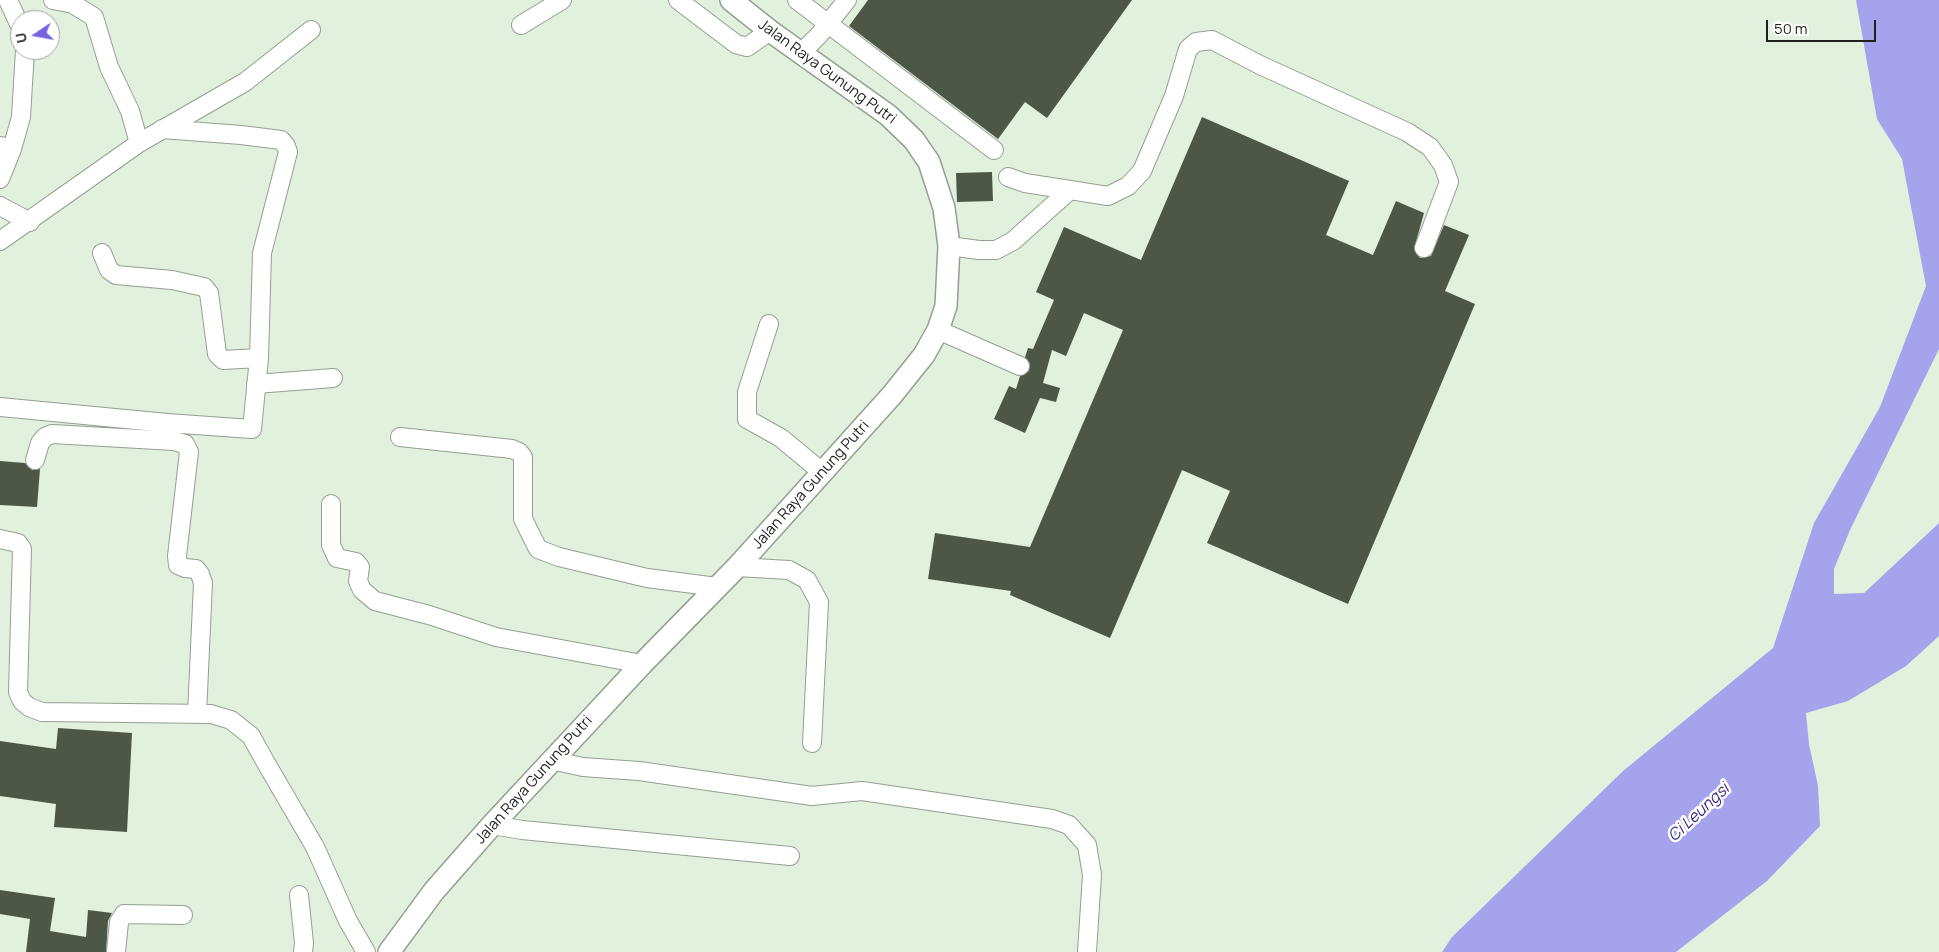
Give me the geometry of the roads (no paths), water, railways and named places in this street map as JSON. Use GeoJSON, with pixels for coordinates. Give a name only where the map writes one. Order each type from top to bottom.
{"type":"FeatureCollection","features":[{"type":"Feature","properties":{"kind":"main road","name":"Jalan Raya Gunung Putri"},"geometry":{"type":"LineString","coordinates":[[389,952],[434,890],[492,825],[642,664],[737,567],[892,395],[924,355],[938,330],[946,306],[949,246],[944,208],[929,162],[914,140],[888,114],[770,31],[731,0]]}},
{"type":"Feature","properties":{"kind":"street"},"geometry":{"type":"LineString","coordinates":[[54,0],[73,4],[94,17],[109,67],[130,111],[139,143]]}},
{"type":"Feature","properties":{"kind":"street"},"geometry":{"type":"LineString","coordinates":[[521,25],[562,0]]}},
{"type":"Feature","properties":{"kind":"street"},"geometry":{"type":"LineString","coordinates":[[678,0],[736,44],[747,47],[770,31]]}},
{"type":"Feature","properties":{"kind":"street"},"geometry":{"type":"LineString","coordinates":[[797,0],[994,150]]}},
{"type":"Feature","properties":{"kind":"street"},"geometry":{"type":"LineString","coordinates":[[802,52],[828,25],[847,0]]}},
{"type":"Feature","properties":{"kind":"street"},"geometry":{"type":"LineString","coordinates":[[0,241],[30,222],[139,143],[245,82],[311,30]]}},
{"type":"Feature","properties":{"kind":"street"},"geometry":{"type":"LineString","coordinates":[[1008,177],[1025,184],[1108,196],[1128,186],[1142,171],[1174,96],[1188,49],[1196,42],[1212,40],[1260,65],[1407,132],[1430,147],[1443,165],[1449,182],[1424,248]]}},
{"type":"Feature","properties":{"kind":"street"},"geometry":{"type":"LineString","coordinates":[[0,179],[6,147],[21,117],[24,60]]}},
{"type":"Feature","properties":{"kind":"street"},"geometry":{"type":"LineString","coordinates":[[0,407],[117,419],[252,429],[259,358],[262,253],[288,152],[281,140],[162,129]]}},
{"type":"Feature","properties":{"kind":"street"},"geometry":{"type":"LineString","coordinates":[[949,246],[996,250],[1014,241],[1070,190]]}},
{"type":"Feature","properties":{"kind":"street"},"geometry":{"type":"LineString","coordinates":[[0,206],[30,222]]}},
{"type":"Feature","properties":{"kind":"street"},"geometry":{"type":"LineString","coordinates":[[102,254],[109,270],[116,274],[172,280],[204,287],[209,293],[217,354],[223,360],[259,358]]}},
{"type":"Feature","properties":{"kind":"street"},"geometry":{"type":"LineString","coordinates":[[769,324],[747,392],[747,419],[781,438],[822,472]]}},
{"type":"Feature","properties":{"kind":"street"},"geometry":{"type":"LineString","coordinates":[[938,330],[1020,366]]}},
{"type":"Feature","properties":{"kind":"street"},"geometry":{"type":"LineString","coordinates":[[256,384],[333,378]]}},
{"type":"Feature","properties":{"kind":"street"},"geometry":{"type":"LineString","coordinates":[[35,460],[40,443],[45,437],[52,434],[174,441],[185,444],[189,452],[177,556],[178,565],[196,569],[200,574],[202,583],[197,714]]}},
{"type":"Feature","properties":{"kind":"street"},"geometry":{"type":"LineString","coordinates":[[400,437],[519,452],[523,457],[523,519],[538,549],[559,557],[647,578],[717,587]]}},
{"type":"Feature","properties":{"kind":"street"},"geometry":{"type":"LineString","coordinates":[[331,504],[331,545],[336,558],[356,562],[360,567],[358,581],[362,590],[375,601],[429,615],[496,637],[642,664]]}},
{"type":"Feature","properties":{"kind":"street"},"geometry":{"type":"LineString","coordinates":[[0,539],[18,543],[22,548],[18,692],[29,707],[42,712],[211,714],[231,720],[250,736],[315,847],[348,921],[366,952]]}},
{"type":"Feature","properties":{"kind":"street"},"geometry":{"type":"LineString","coordinates":[[737,567],[789,570],[807,580],[819,602],[812,744]]}},
{"type":"Feature","properties":{"kind":"street"},"geometry":{"type":"LineString","coordinates":[[551,760],[582,767],[639,771],[812,796],[862,791],[1060,822],[1069,825],[1087,844],[1092,875],[1087,952]]}},
{"type":"Feature","properties":{"kind":"street"},"geometry":{"type":"LineString","coordinates":[[492,825],[522,830],[790,856]]}},
{"type":"Feature","properties":{"kind":"street"},"geometry":{"type":"LineString","coordinates":[[299,895],[304,943],[303,952]]}},
{"type":"Feature","properties":{"kind":"street"},"geometry":{"type":"LineString","coordinates":[[116,952],[119,922],[124,914],[182,915]]}},
{"type":"Feature","properties":{"kind":"water","name":"Ci Leungsi"},"geometry":{"type":"Polygon","coordinates":[[[1856,0],[1939,0],[1939,349],[1850,530],[1834,569],[1834,594],[1864,593],[1939,523],[1939,636],[1906,666],[1848,701],[1806,713],[1809,744],[1818,786],[1820,826],[1767,881],[1676,952],[1442,952],[1452,937],[1623,771],[1773,648],[1814,523],[1880,407],[1926,286],[1902,159],[1877,119],[1856,0]]]}}]}
